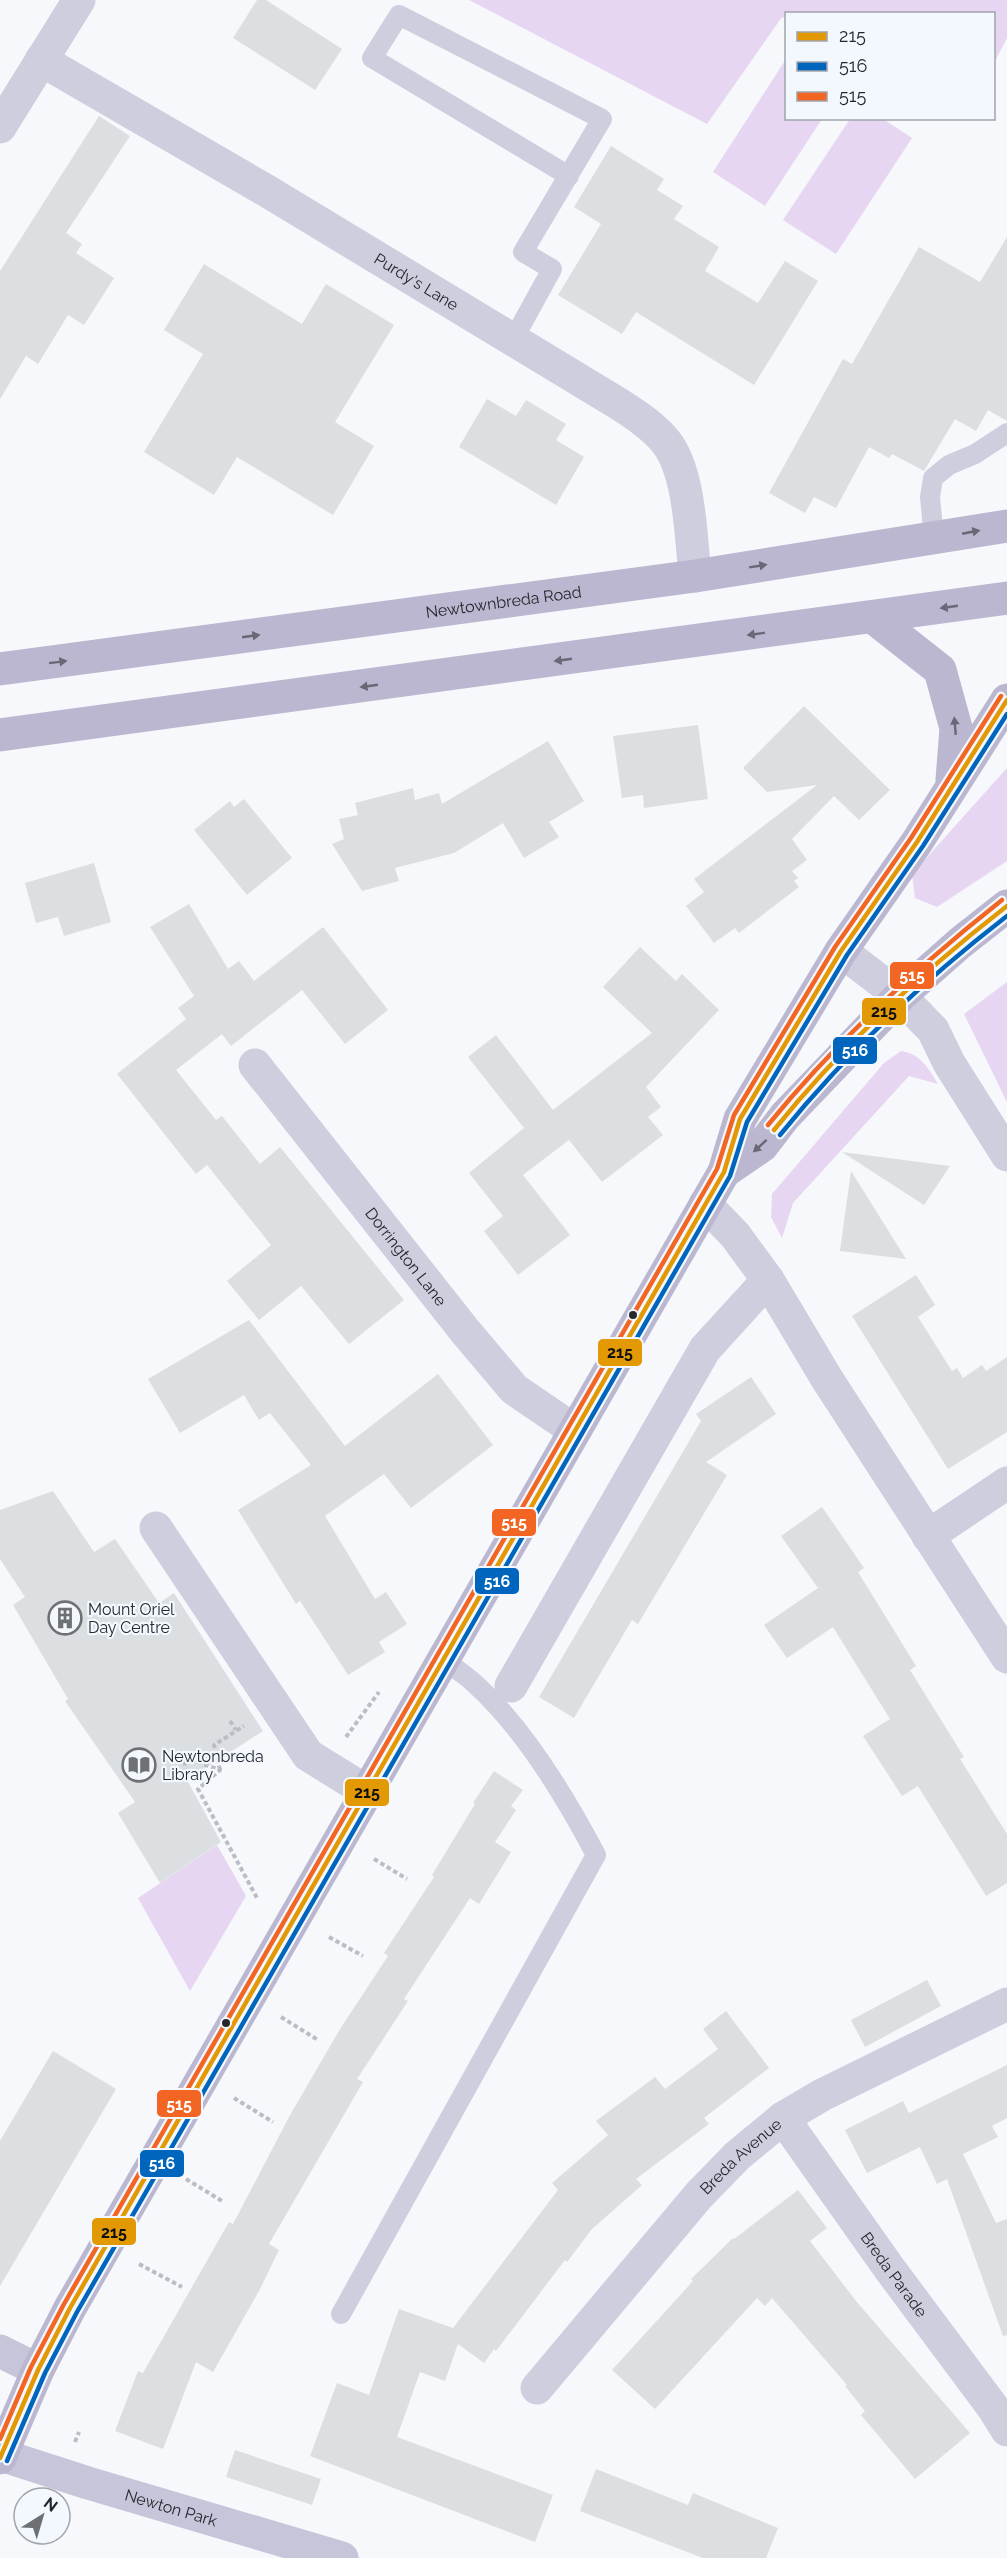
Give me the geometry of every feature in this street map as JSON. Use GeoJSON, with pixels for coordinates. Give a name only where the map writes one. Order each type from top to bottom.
{"type":"FeatureCollection","features":[{"type":"Feature","properties":{"kind":"highway","name":"Newtownbreda Road"},"geometry":{"type":"LineString","coordinates":[[0,669],[695,576],[1007,526]]}},
{"type":"Feature","properties":{"kind":"highway"},"geometry":{"type":"LineString","coordinates":[[0,735],[874,618],[1007,598]]}},
{"type":"Feature","properties":{"kind":"highway"},"geometry":{"type":"LineString","coordinates":[[874,618],[940,670],[956,728],[952,784]]}},
{"type":"Feature","properties":{"kind":"highway"},"geometry":{"type":"LineString","coordinates":[[1,2457],[38,2370],[83,2286],[441,1658],[724,1172],[740,1119],[841,951],[917,842],[1007,700]]}},
{"type":"Feature","properties":{"kind":"highway"},"geometry":{"type":"LineString","coordinates":[[724,1172],[762,1146],[785,1116],[900,996],[960,943],[1007,906]]}},
{"type":"Feature","properties":{"kind":"street"},"geometry":{"type":"LineString","coordinates":[[0,127],[79,0]]}},
{"type":"Feature","properties":{"kind":"street","name":"Purdy's Lane"},"geometry":{"type":"LineString","coordinates":[[41,60],[513,340],[651,426],[667,443],[677,466],[686,501],[695,576]]}},
{"type":"Feature","properties":{"kind":"street"},"geometry":{"type":"LineString","coordinates":[[841,951],[900,996],[933,1030],[950,1063],[1007,1155]]}},
{"type":"Feature","properties":{"kind":"street","name":"Dorrington Lane"},"geometry":{"type":"LineString","coordinates":[[255,1065],[465,1331],[514,1389],[574,1431]]}},
{"type":"Feature","properties":{"kind":"street"},"geometry":{"type":"LineString","coordinates":[[705,1204],[735,1235],[768,1280],[827,1379],[1007,1657]]}},
{"type":"Feature","properties":{"kind":"street"},"geometry":{"type":"LineString","coordinates":[[511,1686],[705,1349],[768,1280]]}},
{"type":"Feature","properties":{"kind":"street"},"geometry":{"type":"LineString","coordinates":[[928,1536],[1007,1483]]}},
{"type":"Feature","properties":{"kind":"street"},"geometry":{"type":"LineString","coordinates":[[156,1528],[308,1755],[366,1791]]}},
{"type":"Feature","properties":{"kind":"street","name":"Breda Avenue"},"geometry":{"type":"LineString","coordinates":[[537,2388],[699,2195],[737,2156],[783,2118],[822,2095],[1007,2004]]}},
{"type":"Feature","properties":{"kind":"street","name":"Breda Parade"},"geometry":{"type":"LineString","coordinates":[[783,2118],[1007,2430]]}},
{"type":"Feature","properties":{"kind":"street"},"geometry":{"type":"LineString","coordinates":[[0,2351],[38,2370]]}},
{"type":"Feature","properties":{"kind":"street","name":"Newton Park"},"geometry":{"type":"LineString","coordinates":[[1,2457],[342,2558]]}},
{"type":"Feature","properties":{"kind":"lane"},"geometry":{"type":"LineString","coordinates":[[513,340],[552,269],[524,252],[602,119],[399,15],[372,58],[568,176]]}},
{"type":"Feature","properties":{"kind":"lane"},"geometry":{"type":"LineString","coordinates":[[934,539],[930,497],[933,478],[949,465],[982,450],[1007,433]]}},
{"type":"Feature","properties":{"kind":"lane"},"geometry":{"type":"LineString","coordinates":[[341,2314],[596,1855],[567,1801],[513,1728],[475,1683],[441,1658]]}},
{"type":"Feature","properties":{"kind":"path"},"geometry":{"type":"LineString","coordinates":[[230,1721],[236,1730]]}},
{"type":"Feature","properties":{"kind":"path"},"geometry":{"type":"LineString","coordinates":[[220,1770],[214,1745],[246,1724]]}},
{"type":"Feature","properties":{"kind":"path"},"geometry":{"type":"LineString","coordinates":[[186,1773],[184,1757],[220,1770]]}},
{"type":"Feature","properties":{"kind":"path"},"geometry":{"type":"LineString","coordinates":[[220,1770],[198,1789],[257,1898]]}},
{"type":"Feature","properties":{"kind":"path"},"geometry":{"type":"LineString","coordinates":[[374,1859],[407,1879]]}},
{"type":"Feature","properties":{"kind":"path"},"geometry":{"type":"LineString","coordinates":[[329,1937],[363,1956]]}},
{"type":"Feature","properties":{"kind":"path"},"geometry":{"type":"LineString","coordinates":[[281,2018],[318,2040]]}},
{"type":"Feature","properties":{"kind":"path"},"geometry":{"type":"LineString","coordinates":[[234,2098],[273,2122]]}},
{"type":"Feature","properties":{"kind":"path"},"geometry":{"type":"LineString","coordinates":[[186,2180],[222,2200]]}},
{"type":"Feature","properties":{"kind":"path"},"geometry":{"type":"LineString","coordinates":[[139,2264],[182,2287]]}},
{"type":"Feature","properties":{"kind":"shaded area"},"geometry":{"type":"Polygon","coordinates":[[[469,0],[1007,0],[1007,38],[995,61],[995,12],[785,12],[785,18],[782,17],[707,124],[469,0]]]}},
{"type":"Feature","properties":{"kind":"shaded area"},"geometry":{"type":"Polygon","coordinates":[[[785,61],[785,120],[821,120],[765,206],[713,172],[785,61]]]}},
{"type":"Feature","properties":{"kind":"shaded area"},"geometry":{"type":"Polygon","coordinates":[[[849,120],[885,120],[912,138],[836,254],[783,220],[849,120]]]}},
{"type":"Feature","properties":{"kind":"shaded area"},"geometry":{"type":"Polygon","coordinates":[[[1007,768],[1007,861],[937,907],[915,898],[912,874],[1007,768]]]}},
{"type":"Feature","properties":{"kind":"shaded area"},"geometry":{"type":"Polygon","coordinates":[[[1007,982],[1007,1102],[964,1014],[1007,982]]]}},
{"type":"Feature","properties":{"kind":"shaded area"},"geometry":{"type":"Polygon","coordinates":[[[901,1051],[919,1059],[938,1084],[909,1076],[793,1203],[782,1238],[771,1217],[772,1194],[884,1063],[901,1051]]]}},
{"type":"Feature","properties":{"kind":"shaded area"},"geometry":{"type":"Polygon","coordinates":[[[217,1845],[246,1896],[190,1991],[138,1898],[217,1845]]]}},
{"type":"Feature","properties":{"kind":"building"},"geometry":{"type":"Polygon","coordinates":[[[257,0],[266,0],[342,49],[315,90],[233,38],[257,0]]]}},
{"type":"Feature","properties":{"kind":"building"},"geometry":{"type":"Polygon","coordinates":[[[99,116],[130,136],[66,233],[82,244],[76,253],[114,278],[84,325],[68,315],[38,364],[26,356],[0,399],[0,271],[99,116]]]}},
{"type":"Feature","properties":{"kind":"building"},"geometry":{"type":"Polygon","coordinates":[[[611,146],[664,179],[657,190],[683,206],[674,219],[719,247],[705,271],[758,303],[785,261],[818,281],[754,385],[636,312],[622,334],[558,295],[601,224],[574,207],[611,146]]]}},
{"type":"Feature","properties":{"kind":"building"},"geometry":{"type":"Polygon","coordinates":[[[1007,237],[1007,421],[988,410],[976,431],[955,419],[924,471],[892,454],[889,458],[869,447],[836,508],[814,497],[805,513],[769,493],[843,359],[852,364],[919,247],[980,282],[1007,237]]]}},
{"type":"Feature","properties":{"kind":"building"},"geometry":{"type":"Polygon","coordinates":[[[204,264],[302,324],[326,284],[394,325],[335,422],[374,446],[333,515],[237,457],[214,495],[144,452],[203,354],[164,330],[204,264]]]}},
{"type":"Feature","properties":{"kind":"building"},"geometry":{"type":"Polygon","coordinates":[[[487,399],[516,416],[526,400],[566,424],[556,440],[584,457],[556,505],[459,447],[487,399]]]}},
{"type":"Feature","properties":{"kind":"building"},"geometry":{"type":"Polygon","coordinates":[[[804,706],[890,790],[859,820],[834,796],[792,839],[807,860],[792,871],[798,878],[794,881],[799,887],[739,933],[735,928],[714,943],[686,906],[704,892],[694,879],[817,785],[767,792],[743,768],[804,706]]]}},
{"type":"Feature","properties":{"kind":"building"},"geometry":{"type":"Polygon","coordinates":[[[698,725],[708,799],[644,808],[643,795],[622,798],[613,736],[698,725]]]}},
{"type":"Feature","properties":{"kind":"building"},"geometry":{"type":"Polygon","coordinates":[[[548,741],[584,801],[549,822],[559,837],[524,858],[503,823],[454,853],[395,868],[399,881],[362,891],[332,844],[344,839],[339,819],[358,815],[355,803],[413,788],[415,800],[439,793],[442,804],[548,741]]]}},
{"type":"Feature","properties":{"kind":"building"},"geometry":{"type":"Polygon","coordinates":[[[244,799],[292,858],[247,895],[194,830],[230,801],[234,807],[244,799]]]}},
{"type":"Feature","properties":{"kind":"building"},"geometry":{"type":"Polygon","coordinates":[[[94,863],[111,922],[64,936],[58,917],[36,923],[25,883],[94,863]]]}},
{"type":"Feature","properties":{"kind":"building"},"geometry":{"type":"Polygon","coordinates":[[[189,904],[228,969],[239,961],[254,981],[323,927],[388,1010],[345,1044],[302,990],[231,1046],[222,1034],[176,1070],[216,1120],[222,1116],[260,1164],[280,1147],[404,1300],[349,1344],[301,1286],[259,1320],[227,1281],[271,1245],[207,1165],[196,1174],[117,1074],[186,1019],[178,1008],[194,996],[150,927],[189,904]]]}},
{"type":"Feature","properties":{"kind":"building"},"geometry":{"type":"Polygon","coordinates":[[[640,947],[676,981],[682,974],[719,1010],[646,1087],[661,1107],[648,1117],[663,1135],[602,1182],[569,1140],[523,1175],[570,1235],[518,1275],[484,1231],[503,1216],[469,1173],[524,1128],[468,1057],[496,1035],[553,1110],[652,1033],[603,987],[640,947]]]}},
{"type":"Feature","properties":{"kind":"building"},"geometry":{"type":"Polygon","coordinates":[[[842,1152],[950,1166],[924,1205],[842,1152]]]}},
{"type":"Feature","properties":{"kind":"building"},"geometry":{"type":"Polygon","coordinates":[[[851,1171],[906,1259],[840,1251],[851,1171]]]}},
{"type":"Feature","properties":{"kind":"building"},"geometry":{"type":"Polygon","coordinates":[[[916,1275],[935,1305],[918,1317],[952,1371],[957,1368],[963,1378],[982,1365],[986,1371],[1007,1357],[1007,1432],[948,1469],[852,1316],[916,1275]]]}},
{"type":"Feature","properties":{"kind":"building"},"geometry":{"type":"Polygon","coordinates":[[[249,1320],[345,1446],[438,1374],[493,1445],[411,1508],[384,1474],[325,1516],[375,1599],[386,1592],[407,1624],[379,1642],[385,1652],[348,1675],[300,1601],[296,1604],[238,1510],[311,1465],[270,1413],[259,1420],[244,1395],[180,1433],[148,1379],[249,1320]]]}},
{"type":"Feature","properties":{"kind":"building"},"geometry":{"type":"Polygon","coordinates":[[[751,1377],[776,1414],[706,1462],[727,1475],[638,1624],[632,1620],[574,1718],[539,1697],[701,1421],[696,1414],[751,1377]]]}},
{"type":"Feature","properties":{"kind":"building"},"geometry":{"type":"Polygon","coordinates":[[[53,1491],[94,1552],[115,1539],[159,1603],[174,1593],[263,1731],[187,1780],[221,1842],[160,1883],[118,1813],[135,1802],[65,1701],[68,1699],[13,1605],[25,1597],[0,1559],[0,1510],[53,1491]]]}},
{"type":"Feature","properties":{"kind":"building"},"geometry":{"type":"Polygon","coordinates":[[[822,1507],[864,1568],[858,1572],[916,1666],[910,1670],[964,1757],[960,1759],[1007,1834],[1007,1883],[986,1896],[918,1786],[902,1796],[863,1736],[890,1719],[833,1627],[787,1658],[764,1625],[818,1588],[781,1536],[822,1507]]]}},
{"type":"Feature","properties":{"kind":"building"},"geometry":{"type":"Polygon","coordinates":[[[494,1771],[523,1790],[511,1806],[516,1810],[495,1842],[511,1852],[479,1904],[470,1898],[404,1999],[408,2001],[357,2079],[363,2082],[269,2244],[279,2250],[259,2291],[213,2372],[196,2362],[163,2449],[115,2431],[138,2371],[143,2373],[229,2222],[233,2224],[289,2117],[340,2029],[388,1956],[384,1953],[434,1877],[432,1875],[494,1771]]]}},
{"type":"Feature","properties":{"kind":"building"},"geometry":{"type":"Polygon","coordinates":[[[927,1980],[941,2006],[865,2047],[851,2020],[927,1980]]]}},
{"type":"Feature","properties":{"kind":"building"},"geometry":{"type":"Polygon","coordinates":[[[726,2011],[769,2068],[704,2118],[709,2124],[636,2179],[642,2185],[592,2229],[567,2262],[565,2260],[496,2351],[494,2349],[484,2363],[458,2344],[445,2381],[420,2372],[397,2437],[553,2495],[535,2542],[310,2456],[337,2383],[369,2395],[399,2309],[453,2328],[558,2190],[552,2183],[608,2135],[596,2121],[655,2077],[665,2089],[718,2049],[703,2029],[726,2011]]]}},
{"type":"Feature","properties":{"kind":"building"},"geometry":{"type":"Polygon","coordinates":[[[53,2051],[116,2089],[0,2286],[0,2141],[53,2051]]]}},
{"type":"Feature","properties":{"kind":"building"},"geometry":{"type":"Polygon","coordinates":[[[1007,2065],[1007,2118],[992,2126],[998,2137],[963,2154],[996,2223],[1007,2219],[1007,2335],[1003,2336],[947,2179],[937,2184],[920,2147],[867,2173],[845,2130],[903,2101],[909,2113],[1007,2065]]]}},
{"type":"Feature","properties":{"kind":"building"},"geometry":{"type":"Polygon","coordinates":[[[798,2190],[827,2228],[810,2241],[856,2301],[970,2433],[915,2479],[861,2415],[865,2411],[845,2386],[847,2385],[772,2298],[765,2306],[757,2298],[655,2409],[612,2370],[693,2281],[691,2279],[733,2238],[798,2190]]]}},
{"type":"Feature","properties":{"kind":"building"},"geometry":{"type":"Polygon","coordinates":[[[235,2450],[321,2479],[312,2505],[226,2477],[235,2450]]]}},
{"type":"Feature","properties":{"kind":"building"},"geometry":{"type":"Polygon","coordinates":[[[596,2469],[688,2505],[693,2493],[778,2528],[766,2558],[703,2558],[580,2511],[596,2469]]]}},
{"type":"Feature","properties":{"kind":"transit line","name":"515"},"geometry":{"type":"LineString","coordinates":[[0,2439],[31,2367],[64,2304],[717,1169],[734,1115],[835,947],[911,838],[1001,696]]}},
{"type":"Feature","properties":{"kind":"transit line","name":"215"},"geometry":{"type":"LineString","coordinates":[[0,2458],[38,2370],[70,2308],[724,1172],[740,1119],[841,951],[917,842],[1007,700]]}},
{"type":"Feature","properties":{"kind":"transit line","name":"516"},"geometry":{"type":"LineString","coordinates":[[7,2461],[45,2373],[77,2312],[730,1176],[747,1122],[847,955],[923,846],[1007,714]]}},
{"type":"Feature","properties":{"kind":"transit line","name":"515"},"geometry":{"type":"LineString","coordinates":[[768,1125],[794,1094],[879,1006],[1002,900]]}},
{"type":"Feature","properties":{"kind":"transit line","name":"215"},"geometry":{"type":"LineString","coordinates":[[774,1130],[827,1069],[884,1011],[944,957],[1007,906]]}},
{"type":"Feature","properties":{"kind":"transit line","name":"516"},"geometry":{"type":"LineString","coordinates":[[780,1135],[859,1046],[916,992],[1007,916]]}},
{"type":"Feature","properties":{"kind":"place","name":"Mount Oriel Day Centre"},"geometry":{"type":"Point","coordinates":[65,1618]}},
{"type":"Feature","properties":{"kind":"place","name":"Newtonbreda Library"},"geometry":{"type":"Point","coordinates":[139,1765]}}]}
